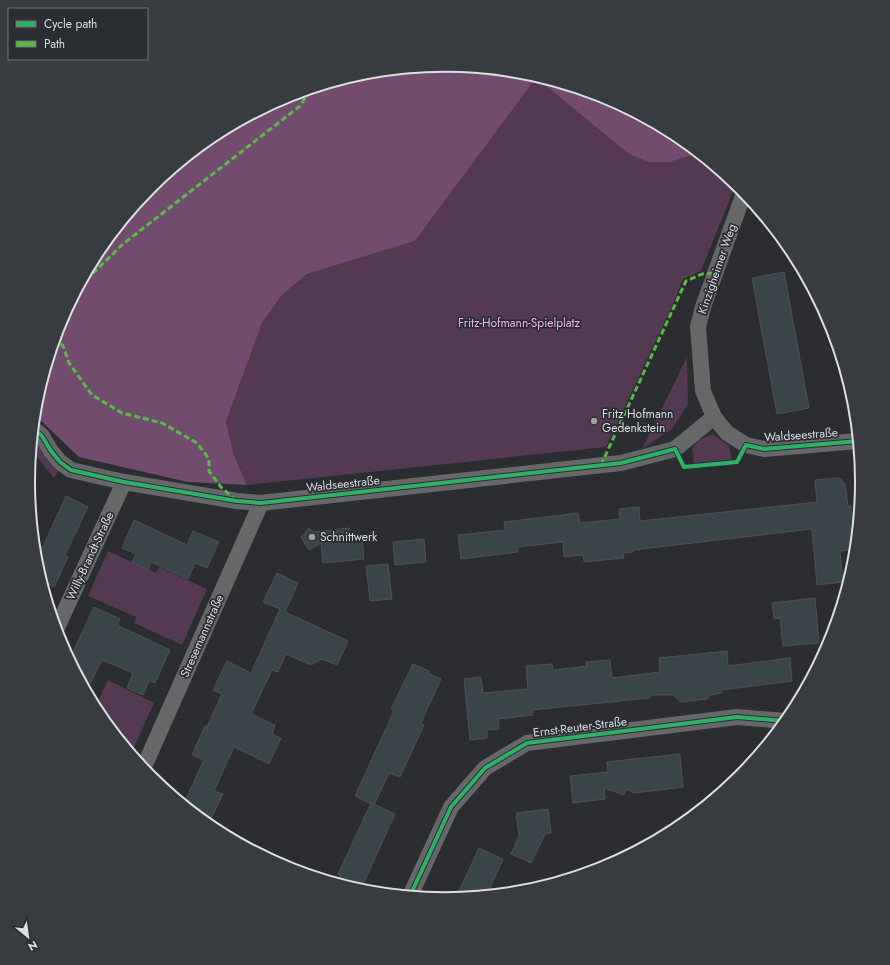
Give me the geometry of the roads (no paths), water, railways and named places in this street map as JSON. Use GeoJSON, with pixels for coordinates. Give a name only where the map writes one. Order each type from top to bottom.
{"type":"FeatureCollection","features":[{"type":"Feature","properties":{"kind":"street","name":"Kinzigheimer Weg"},"geometry":{"type":"LineString","coordinates":[[714,417],[703,391],[698,326],[703,307],[742,200]]}},
{"type":"Feature","properties":{"kind":"street","name":"Waldseestraße"},"geometry":{"type":"LineString","coordinates":[[39,433],[60,462],[71,470],[124,482],[237,501],[261,503],[621,463],[675,449],[714,417],[727,433],[746,445],[764,449],[852,441]]}},
{"type":"Feature","properties":{"kind":"street","name":"Willy-Brandt-Straße"},"geometry":{"type":"LineString","coordinates":[[60,622],[124,482]]}},
{"type":"Feature","properties":{"kind":"street","name":"Stresemannstraße"},"geometry":{"type":"LineString","coordinates":[[146,762],[261,503]]}},
{"type":"Feature","properties":{"kind":"street","name":"Ernst-Reuter-Straße"},"geometry":{"type":"LineString","coordinates":[[412,891],[451,807],[485,768],[527,744],[737,717],[778,720]]}},
{"type":"Feature","properties":{"kind":"place","name":"Fritz Hofmann Gedenkstein"},"geometry":{"type":"Point","coordinates":[594,421]}},
{"type":"Feature","properties":{"kind":"place","name":"Schnittwerk"},"geometry":{"type":"Point","coordinates":[312,537]}},
{"type":"Feature","properties":{"kind":"park label","name":"Fritz-Hofmann-Spielplatz"},"geometry":{"type":"Point","coordinates":[519,323]}}]}
